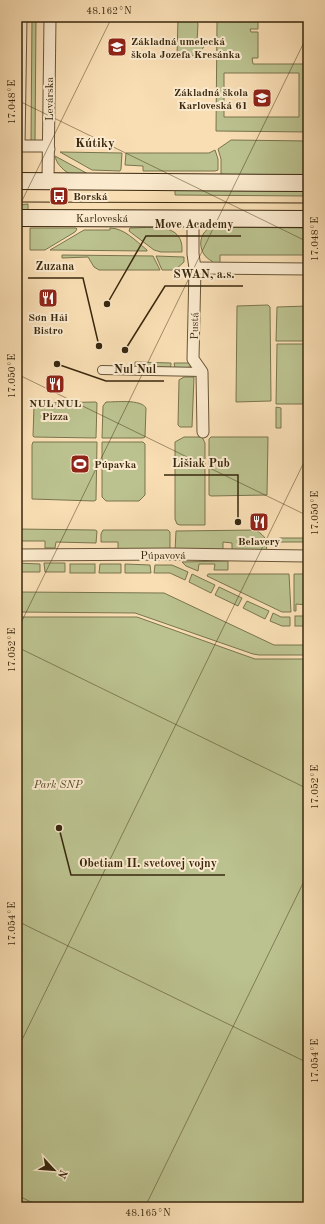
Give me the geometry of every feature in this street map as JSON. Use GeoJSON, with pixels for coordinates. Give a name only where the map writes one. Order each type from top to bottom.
{"type":"FeatureCollection","features":[{"type":"Feature","properties":{"kind":"main road"},"geometry":{"type":"LineString","coordinates":[[17,181],[48,180],[308,183]]}},
{"type":"Feature","properties":{"kind":"main road","name":"Karloveská"},"geometry":{"type":"LineString","coordinates":[[17,218],[308,219]]}},
{"type":"Feature","properties":{"kind":"street"},"geometry":{"type":"LineString","coordinates":[[21,17],[18,146],[44,146],[49,149]]}},
{"type":"Feature","properties":{"kind":"street","name":"Levárska"},"geometry":{"type":"LineString","coordinates":[[48,180],[50,17]]}},
{"type":"Feature","properties":{"kind":"street","name":"Pustá"},"geometry":{"type":"LineString","coordinates":[[193,218],[193,254],[195,268],[193,359],[202,372],[203,432]]}},
{"type":"Feature","properties":{"kind":"street"},"geometry":{"type":"LineString","coordinates":[[195,268],[308,269]]}},
{"type":"Feature","properties":{"kind":"street"},"geometry":{"type":"LineString","coordinates":[[102,370],[202,372]]}},
{"type":"Feature","properties":{"kind":"street","name":"Púpavová"},"geometry":{"type":"LineString","coordinates":[[17,554],[308,556]]}},
{"type":"Feature","properties":{"kind":"green space"},"geometry":{"type":"Polygon","coordinates":[[[32,17],[36,17],[35,142],[31,142],[32,17]]]}},
{"type":"Feature","properties":{"kind":"green space"},"geometry":{"type":"Polygon","coordinates":[[[178,17],[196,17],[198,24],[197,41],[205,41],[202,50],[199,53],[187,57],[177,57],[178,17]]]}},
{"type":"Feature","properties":{"kind":"green space"},"geometry":{"type":"Polygon","coordinates":[[[219,17],[258,17],[258,29],[250,29],[251,32],[258,32],[258,58],[252,58],[253,64],[308,64],[308,132],[216,131],[217,22],[219,17]],[[224,73],[224,117],[299,117],[299,73],[224,73]]]}},
{"type":"Feature","properties":{"kind":"green space"},"geometry":{"type":"Polygon","coordinates":[[[231,140],[308,141],[308,177],[221,176],[221,159],[218,149],[231,140]]]}},
{"type":"Feature","properties":{"kind":"green space"},"geometry":{"type":"Polygon","coordinates":[[[215,150],[218,159],[218,170],[215,171],[143,171],[143,166],[125,165],[126,153],[209,153],[215,150]]]}},
{"type":"Feature","properties":{"kind":"green space"},"geometry":{"type":"Polygon","coordinates":[[[60,152],[122,153],[121,169],[120,171],[92,170],[60,152]]]}},
{"type":"Feature","properties":{"kind":"green space"},"geometry":{"type":"Polygon","coordinates":[[[55,156],[90,175],[74,175],[67,172],[56,160],[55,156]]]}},
{"type":"Feature","properties":{"kind":"green space"},"geometry":{"type":"Polygon","coordinates":[[[175,187],[308,188],[308,196],[175,195],[175,187]]]}},
{"type":"Feature","properties":{"kind":"green space"},"geometry":{"type":"Polygon","coordinates":[[[28,204],[28,210],[17,211],[17,205],[28,204]]]}},
{"type":"Feature","properties":{"kind":"green space"},"geometry":{"type":"Polygon","coordinates":[[[156,227],[172,231],[178,235],[181,242],[182,252],[161,252],[154,250],[129,231],[130,228],[156,227]]]}},
{"type":"Feature","properties":{"kind":"green space"},"geometry":{"type":"Polygon","coordinates":[[[212,227],[308,228],[308,255],[220,255],[220,266],[212,264],[212,261],[204,254],[201,239],[203,234],[212,227]]]}},
{"type":"Feature","properties":{"kind":"green space"},"geometry":{"type":"Polygon","coordinates":[[[30,228],[77,229],[75,232],[45,250],[30,250],[30,228]]]}},
{"type":"Feature","properties":{"kind":"green space"},"geometry":{"type":"Polygon","coordinates":[[[110,228],[120,230],[125,233],[147,251],[50,250],[84,230],[110,230],[110,228]]]}},
{"type":"Feature","properties":{"kind":"green space"},"geometry":{"type":"Polygon","coordinates":[[[62,255],[153,256],[160,270],[99,270],[94,267],[88,257],[62,258],[62,255]]]}},
{"type":"Feature","properties":{"kind":"green space"},"geometry":{"type":"Polygon","coordinates":[[[156,256],[184,257],[184,262],[175,270],[162,270],[156,256]]]}},
{"type":"Feature","properties":{"kind":"green space"},"geometry":{"type":"Polygon","coordinates":[[[268,305],[270,307],[271,401],[236,402],[237,306],[268,305]]]}},
{"type":"Feature","properties":{"kind":"green space"},"geometry":{"type":"Polygon","coordinates":[[[308,306],[308,341],[276,341],[277,307],[308,306]]]}},
{"type":"Feature","properties":{"kind":"green space"},"geometry":{"type":"Polygon","coordinates":[[[277,344],[308,344],[308,404],[276,404],[277,344]]]}},
{"type":"Feature","properties":{"kind":"green space"},"geometry":{"type":"Polygon","coordinates":[[[135,362],[171,363],[171,365],[170,368],[138,367],[135,365],[135,362]]]}},
{"type":"Feature","properties":{"kind":"green space"},"geometry":{"type":"Polygon","coordinates":[[[174,363],[190,363],[193,366],[186,368],[175,368],[174,363]]]}},
{"type":"Feature","properties":{"kind":"green space"},"geometry":{"type":"Polygon","coordinates":[[[184,377],[194,377],[192,427],[180,427],[178,425],[179,380],[184,377]]]}},
{"type":"Feature","properties":{"kind":"green space"},"geometry":{"type":"Polygon","coordinates":[[[96,402],[96,438],[33,436],[34,406],[37,403],[96,402]]]}},
{"type":"Feature","properties":{"kind":"green space"},"geometry":{"type":"Polygon","coordinates":[[[106,402],[134,402],[143,405],[146,408],[145,437],[102,438],[103,406],[106,402]]]}},
{"type":"Feature","properties":{"kind":"green space"},"geometry":{"type":"Polygon","coordinates":[[[276,407],[281,408],[281,428],[276,428],[276,407]]]}},
{"type":"Feature","properties":{"kind":"green space"},"geometry":{"type":"Polygon","coordinates":[[[184,437],[202,437],[205,443],[205,525],[180,525],[177,524],[175,519],[175,442],[184,437]]]}},
{"type":"Feature","properties":{"kind":"green space"},"geometry":{"type":"Polygon","coordinates":[[[211,437],[268,437],[267,495],[209,495],[209,439],[211,437]]]}},
{"type":"Feature","properties":{"kind":"green space"},"geometry":{"type":"Polygon","coordinates":[[[33,442],[97,442],[96,500],[32,499],[33,442]]]}},
{"type":"Feature","properties":{"kind":"green space"},"geometry":{"type":"Polygon","coordinates":[[[102,442],[143,442],[145,444],[145,495],[139,501],[106,501],[102,497],[102,442]]]}},
{"type":"Feature","properties":{"kind":"green space"},"geometry":{"type":"Polygon","coordinates":[[[17,529],[95,530],[97,531],[96,543],[56,542],[55,548],[45,548],[45,541],[17,541],[17,529]]]}},
{"type":"Feature","properties":{"kind":"green space"},"geometry":{"type":"Polygon","coordinates":[[[103,530],[168,530],[170,532],[170,551],[118,550],[118,542],[101,542],[101,534],[103,530]]]}},
{"type":"Feature","properties":{"kind":"green space"},"geometry":{"type":"Polygon","coordinates":[[[256,530],[266,539],[266,552],[232,552],[232,543],[223,542],[223,551],[175,551],[176,531],[256,530]]]}},
{"type":"Feature","properties":{"kind":"green space"},"geometry":{"type":"Polygon","coordinates":[[[280,538],[308,538],[308,542],[280,542],[280,538]]]}},
{"type":"Feature","properties":{"kind":"green space"},"geometry":{"type":"Polygon","coordinates":[[[228,561],[228,570],[214,570],[215,564],[199,564],[198,571],[186,566],[182,562],[228,561]]]}},
{"type":"Feature","properties":{"kind":"green space"},"geometry":{"type":"Polygon","coordinates":[[[17,563],[40,564],[40,572],[17,572],[17,563]]]}},
{"type":"Feature","properties":{"kind":"green space"},"geometry":{"type":"Polygon","coordinates":[[[44,563],[65,563],[65,572],[45,572],[44,563]]]}},
{"type":"Feature","properties":{"kind":"green space"},"geometry":{"type":"Polygon","coordinates":[[[70,564],[95,564],[95,573],[70,573],[70,564]]]}},
{"type":"Feature","properties":{"kind":"green space"},"geometry":{"type":"Polygon","coordinates":[[[100,564],[121,564],[121,573],[99,573],[100,564]]]}},
{"type":"Feature","properties":{"kind":"green space"},"geometry":{"type":"Polygon","coordinates":[[[125,564],[150,565],[151,573],[125,573],[125,564]]]}},
{"type":"Feature","properties":{"kind":"green space"},"geometry":{"type":"Polygon","coordinates":[[[155,565],[172,565],[188,572],[185,580],[170,573],[154,573],[155,565]]]}},
{"type":"Feature","properties":{"kind":"green space"},"geometry":{"type":"Polygon","coordinates":[[[192,574],[215,585],[211,593],[189,582],[192,574]]]}},
{"type":"Feature","properties":{"kind":"green space"},"geometry":{"type":"Polygon","coordinates":[[[208,574],[289,574],[291,612],[282,612],[207,576],[208,574]]]}},
{"type":"Feature","properties":{"kind":"green space"},"geometry":{"type":"Polygon","coordinates":[[[294,574],[308,574],[308,605],[296,604],[296,611],[294,611],[294,574]]]}},
{"type":"Feature","properties":{"kind":"green space"},"geometry":{"type":"Polygon","coordinates":[[[219,587],[242,598],[238,606],[215,595],[219,587]]]}},
{"type":"Feature","properties":{"kind":"green space"},"geometry":{"type":"Polygon","coordinates":[[[17,592],[164,593],[274,645],[308,645],[308,655],[253,654],[135,613],[17,612],[17,592]]]}},
{"type":"Feature","properties":{"kind":"green space"},"geometry":{"type":"Polygon","coordinates":[[[247,601],[269,611],[265,619],[243,608],[247,601]]]}},
{"type":"Feature","properties":{"kind":"green space"},"geometry":{"type":"Polygon","coordinates":[[[273,613],[281,617],[290,617],[290,626],[282,626],[270,621],[273,613]]]}},
{"type":"Feature","properties":{"kind":"green space"},"geometry":{"type":"Polygon","coordinates":[[[295,616],[308,616],[308,626],[295,626],[295,616]]]}},
{"type":"Feature","properties":{"kind":"green space","name":"Park SNP"},"geometry":{"type":"Polygon","coordinates":[[[17,617],[137,617],[255,659],[308,659],[308,1207],[17,1207],[17,617]]]}},
{"type":"Feature","properties":{"kind":"tram line"},"geometry":{"type":"LineString","coordinates":[[17,202],[308,203]]}},
{"type":"Feature","properties":{"kind":"place","name":"Základná umelecká škola Jozefa Kresánka"},"geometry":{"type":"Point","coordinates":[117,47]}},
{"type":"Feature","properties":{"kind":"place","name":"Základná škola Karloveská 61"},"geometry":{"type":"Point","coordinates":[262,98]}},
{"type":"Feature","properties":{"kind":"place","name":"Borská"},"geometry":{"type":"Point","coordinates":[59,196]}},
{"type":"Feature","properties":{"kind":"place","name":"Sơn Hải Bistro"},"geometry":{"type":"Point","coordinates":[48,298]}},
{"type":"Feature","properties":{"kind":"place","name":"Move Academy"},"geometry":{"type":"Point","coordinates":[107,304]}},
{"type":"Feature","properties":{"kind":"place","name":"Zuzana"},"geometry":{"type":"Point","coordinates":[99,346]}},
{"type":"Feature","properties":{"kind":"place","name":"SWAN, a.s."},"geometry":{"type":"Point","coordinates":[125,350]}},
{"type":"Feature","properties":{"kind":"place","name":"Nul Nul"},"geometry":{"type":"Point","coordinates":[57,364]}},
{"type":"Feature","properties":{"kind":"place","name":"NUL NUL Pizza"},"geometry":{"type":"Point","coordinates":[55,384]}},
{"type":"Feature","properties":{"kind":"place","name":"Púpavka"},"geometry":{"type":"Point","coordinates":[80,464]}},
{"type":"Feature","properties":{"kind":"place","name":"Lišiak Pub"},"geometry":{"type":"Point","coordinates":[238,522]}},
{"type":"Feature","properties":{"kind":"place","name":"Belavery"},"geometry":{"type":"Point","coordinates":[259,522]}},
{"type":"Feature","properties":{"kind":"place","name":"Obetiam II. svetovej vojny"},"geometry":{"type":"Point","coordinates":[59,828]}},
{"type":"Feature","properties":{"kind":"district","name":"Kútiky"},"geometry":{"type":"Point","coordinates":[95,142]}}]}
